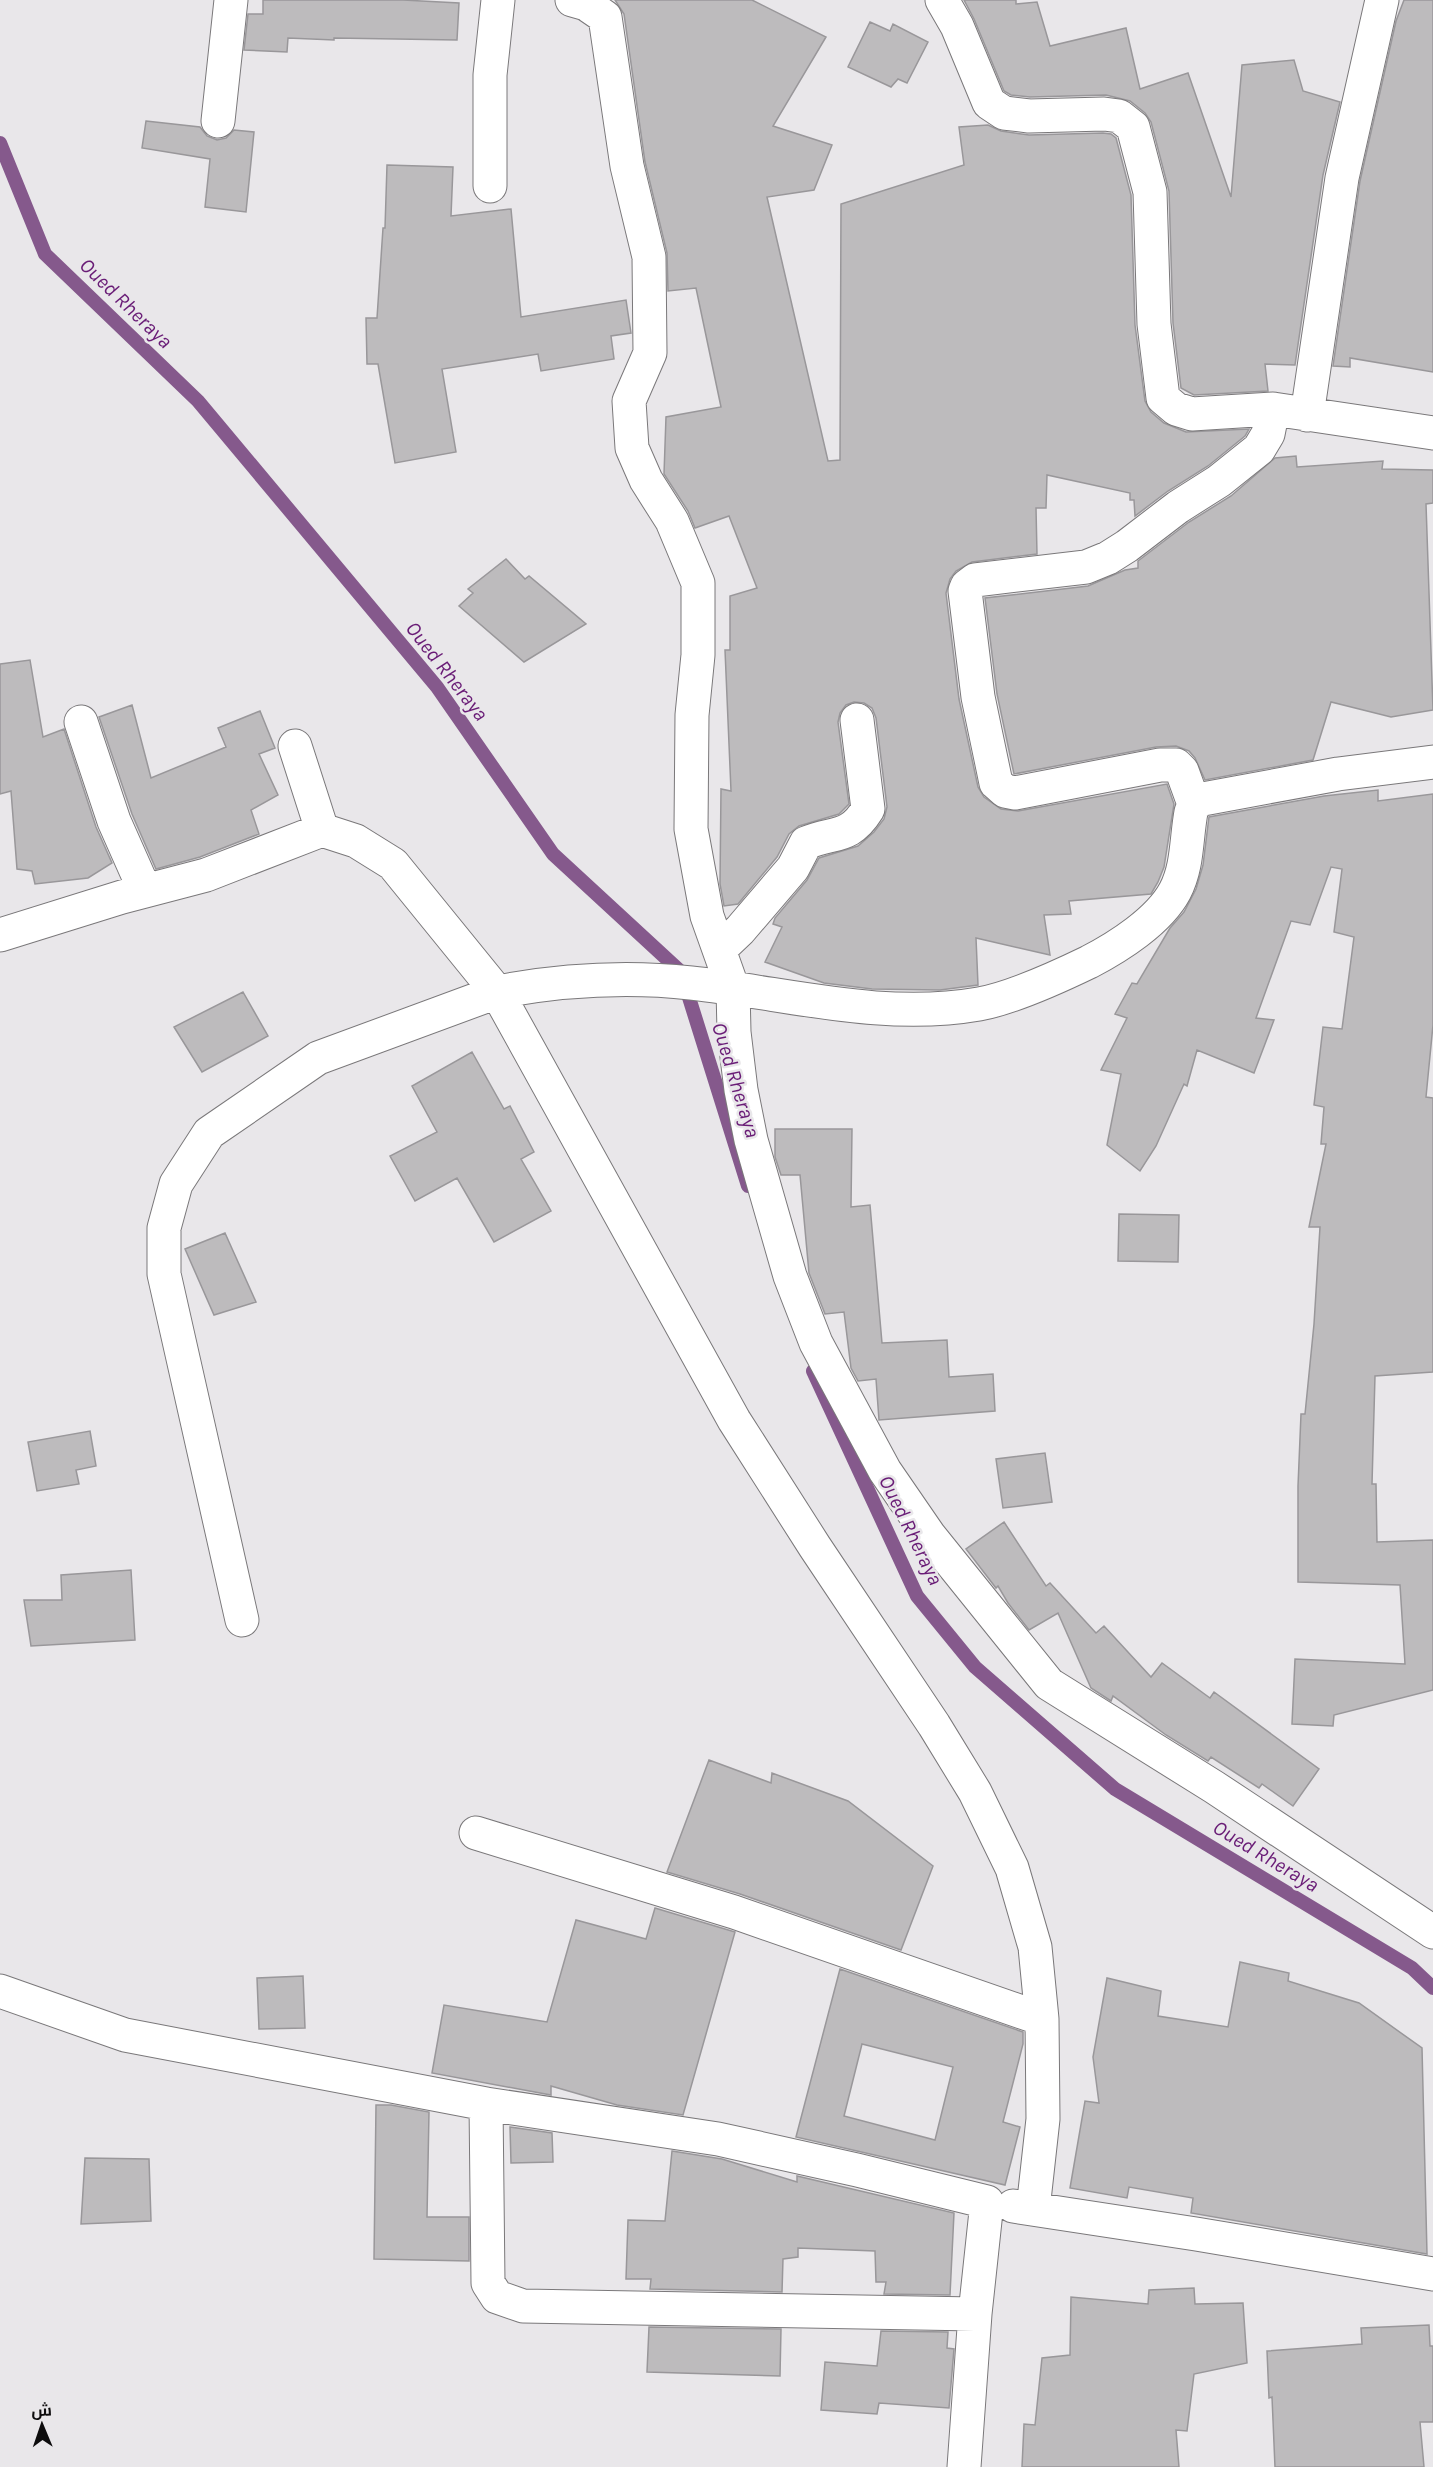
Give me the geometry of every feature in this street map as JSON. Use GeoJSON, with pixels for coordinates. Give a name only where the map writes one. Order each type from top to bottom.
{"type":"FeatureCollection","features":[{"type":"Feature","properties":{"kind":"street"},"geometry":{"type":"LineString","coordinates":[[218,121],[231,0]]}},
{"type":"Feature","properties":{"kind":"street"},"geometry":{"type":"LineString","coordinates":[[490,186],[490,75],[498,0]]}},
{"type":"Feature","properties":{"kind":"street"},"geometry":{"type":"LineString","coordinates":[[572,0],[586,4],[605,17],[627,166],[649,257],[650,353],[629,401],[632,448],[646,480],[672,521],[698,583],[698,655],[692,715],[691,829],[707,916],[733,989],[734,1032],[741,1090],[751,1140],[790,1276],[816,1343],[885,1471],[929,1535],[1049,1684],[1214,1786],[1433,1932]]}},
{"type":"Feature","properties":{"kind":"street"},"geometry":{"type":"LineString","coordinates":[[942,0],[989,103],[1004,113],[1029,116],[1104,114],[1119,116],[1133,127],[1150,192],[1154,324],[1163,398],[1176,409],[1192,414],[1273,409],[1433,433]]}},
{"type":"Feature","properties":{"kind":"street"},"geometry":{"type":"LineString","coordinates":[[1307,415],[1342,178],[1382,0]]}},
{"type":"Feature","properties":{"kind":"street"},"geometry":{"type":"LineString","coordinates":[[242,1620],[164,1274],[165,1228],[176,1184],[209,1133],[318,1058],[497,992],[615,978],[691,983],[881,1008],[937,1008],[980,1004],[1053,980],[1114,950],[1161,911],[1175,892],[1185,866],[1189,821],[1194,804],[1182,771],[1176,765],[1160,765],[1015,794],[1005,791],[996,783],[978,697],[965,591],[967,585],[975,579],[1086,567],[1108,558],[1178,507],[1219,481],[1259,449],[1268,434],[1273,409]]}},
{"type":"Feature","properties":{"kind":"street"},"geometry":{"type":"LineString","coordinates":[[720,949],[740,930],[793,868],[806,843],[848,832],[868,809],[857,720]]}},
{"type":"Feature","properties":{"kind":"street"},"geometry":{"type":"LineString","coordinates":[[81,722],[114,821],[145,891]]}},
{"type":"Feature","properties":{"kind":"street"},"geometry":{"type":"LineString","coordinates":[[295,746],[322,831]]}},
{"type":"Feature","properties":{"kind":"street"},"geometry":{"type":"LineString","coordinates":[[1194,804],[1214,796],[1338,774],[1433,762]]}},
{"type":"Feature","properties":{"kind":"street"},"geometry":{"type":"LineString","coordinates":[[0,935],[206,875],[322,831],[356,841],[393,864],[497,992],[734,1420],[815,1547],[934,1725],[975,1792],[1012,1868],[1035,1947],[1042,2019],[1043,2119],[1033,2209]]}},
{"type":"Feature","properties":{"kind":"street"},"geometry":{"type":"LineString","coordinates":[[476,1833],[734,1912],[1042,2019]]}},
{"type":"Feature","properties":{"kind":"street"},"geometry":{"type":"LineString","coordinates":[[0,1992],[125,2035],[486,2104],[718,2139],[857,2169],[987,2202],[1433,2274]]}},
{"type":"Feature","properties":{"kind":"street"},"geometry":{"type":"LineString","coordinates":[[486,2104],[488,2283],[497,2296],[523,2306],[975,2314]]}},
{"type":"Feature","properties":{"kind":"street"},"geometry":{"type":"LineString","coordinates":[[964,2467],[975,2314],[987,2202]]}},
{"type":"Feature","properties":{"kind":"building"},"geometry":{"type":"Polygon","coordinates":[[[263,0],[403,0],[459,3],[457,40],[288,38],[287,52],[244,50],[248,14],[263,14],[263,0]]]}},
{"type":"Feature","properties":{"kind":"building"},"geometry":{"type":"Polygon","coordinates":[[[615,0],[752,0],[826,37],[773,126],[832,145],[814,190],[767,197],[828,461],[840,460],[841,204],[964,165],[959,127],[988,125],[1001,131],[1029,135],[1103,133],[1111,134],[1116,138],[1131,195],[1135,325],[1145,401],[1151,412],[1164,423],[1186,432],[1249,429],[1245,436],[1208,466],[1168,491],[1135,516],[1134,500],[1130,500],[1130,493],[1047,475],[1046,508],[1036,508],[1037,554],[972,562],[956,571],[950,579],[946,593],[959,699],[978,787],[984,797],[1001,809],[1018,811],[1167,784],[1174,804],[1164,867],[1151,894],[1069,901],[1071,914],[1044,915],[1050,955],[976,938],[978,985],[940,990],[872,989],[824,983],[765,962],[782,927],[773,924],[775,918],[807,880],[819,858],[858,846],[874,832],[884,819],[887,807],[876,718],[872,708],[864,703],[854,702],[846,705],[840,713],[838,722],[849,804],[839,814],[799,826],[789,834],[777,857],[738,904],[724,906],[720,884],[721,789],[731,791],[725,650],[730,650],[730,596],[757,588],[729,516],[695,528],[688,511],[664,474],[666,417],[721,407],[696,288],[668,291],[667,253],[645,162],[624,14],[615,0]]]}},
{"type":"Feature","properties":{"kind":"building"},"geometry":{"type":"Polygon","coordinates":[[[964,0],[1016,0],[1016,4],[1037,2],[1050,46],[1126,28],[1140,89],[1188,73],[1231,197],[1242,65],[1294,60],[1303,91],[1340,102],[1323,175],[1295,365],[1265,364],[1268,391],[1194,395],[1181,388],[1173,323],[1169,191],[1151,122],[1145,113],[1130,101],[1106,95],[1030,97],[1011,95],[1004,91],[964,0]]]}},
{"type":"Feature","properties":{"kind":"building"},"geometry":{"type":"Polygon","coordinates":[[[1404,0],[1433,0],[1433,372],[1350,358],[1350,367],[1333,366],[1360,181],[1396,21],[1404,0]]]}},
{"type":"Feature","properties":{"kind":"building"},"geometry":{"type":"Polygon","coordinates":[[[870,22],[890,31],[893,24],[928,42],[907,83],[898,79],[891,87],[848,67],[870,22]]]}},
{"type":"Feature","properties":{"kind":"building"},"geometry":{"type":"Polygon","coordinates":[[[146,121],[200,127],[207,136],[217,140],[226,138],[234,130],[254,132],[246,212],[205,207],[210,159],[142,148],[146,121]]]}},
{"type":"Feature","properties":{"kind":"building"},"geometry":{"type":"Polygon","coordinates":[[[387,165],[453,167],[451,216],[511,209],[521,317],[626,300],[631,333],[611,336],[614,359],[541,371],[538,354],[442,369],[456,452],[395,463],[378,364],[367,364],[366,318],[377,318],[383,228],[385,228],[387,165]]]}},
{"type":"Feature","properties":{"kind":"building"},"geometry":{"type":"Polygon","coordinates":[[[1296,456],[1297,467],[1383,461],[1382,469],[1433,470],[1433,503],[1426,504],[1433,710],[1391,717],[1331,702],[1313,760],[1205,780],[1195,758],[1189,751],[1176,746],[1156,747],[1014,774],[997,694],[985,598],[1088,586],[1125,570],[1138,568],[1138,561],[1189,522],[1231,496],[1275,458],[1296,456]]]}},
{"type":"Feature","properties":{"kind":"building"},"geometry":{"type":"Polygon","coordinates":[[[506,559],[525,579],[529,576],[586,624],[524,662],[459,606],[473,593],[468,589],[506,559]]]}},
{"type":"Feature","properties":{"kind":"building"},"geometry":{"type":"Polygon","coordinates":[[[30,660],[43,737],[64,729],[96,827],[112,863],[88,878],[35,884],[32,871],[17,869],[11,791],[0,794],[0,664],[30,660]]]}},
{"type":"Feature","properties":{"kind":"building"},"geometry":{"type":"Polygon","coordinates":[[[132,705],[151,778],[226,747],[218,728],[260,711],[275,748],[259,754],[278,795],[251,810],[259,834],[200,857],[156,869],[132,814],[99,717],[132,705]]]}},
{"type":"Feature","properties":{"kind":"building"},"geometry":{"type":"Polygon","coordinates":[[[1378,790],[1378,801],[1433,794],[1433,1025],[1426,1097],[1433,1098],[1433,1372],[1375,1376],[1372,1484],[1376,1484],[1377,1542],[1433,1540],[1433,1690],[1334,1715],[1333,1726],[1292,1724],[1295,1659],[1405,1664],[1400,1585],[1298,1582],[1301,1414],[1305,1414],[1320,1227],[1309,1227],[1326,1144],[1321,1144],[1324,1107],[1314,1105],[1323,1027],[1342,1029],[1354,937],[1334,932],[1342,869],[1331,867],[1310,925],[1291,921],[1256,1018],[1274,1020],[1254,1073],[1197,1050],[1187,1086],[1184,1084],[1156,1146],[1140,1171],[1107,1145],[1121,1074],[1101,1070],[1127,1018],[1115,1014],[1132,983],[1137,984],[1170,928],[1184,912],[1196,889],[1203,865],[1209,817],[1324,796],[1378,790]]]}},
{"type":"Feature","properties":{"kind":"building"},"geometry":{"type":"Polygon","coordinates":[[[243,992],[268,1036],[202,1072],[174,1027],[243,992]]]}},
{"type":"Feature","properties":{"kind":"building"},"geometry":{"type":"Polygon","coordinates":[[[472,1052],[504,1109],[510,1106],[534,1152],[521,1159],[551,1211],[494,1242],[457,1178],[415,1201],[390,1156],[437,1132],[412,1086],[472,1052]]]}},
{"type":"Feature","properties":{"kind":"building"},"geometry":{"type":"Polygon","coordinates":[[[775,1129],[852,1129],[851,1207],[870,1205],[882,1343],[947,1340],[949,1377],[993,1374],[995,1411],[879,1420],[876,1379],[858,1381],[851,1368],[844,1312],[825,1314],[809,1273],[800,1175],[781,1175],[775,1157],[775,1129]]]}},
{"type":"Feature","properties":{"kind":"building"},"geometry":{"type":"Polygon","coordinates":[[[1119,1214],[1179,1215],[1178,1262],[1118,1261],[1119,1214]]]}},
{"type":"Feature","properties":{"kind":"building"},"geometry":{"type":"Polygon","coordinates":[[[225,1233],[256,1302],[214,1315],[185,1249],[225,1233]]]}},
{"type":"Feature","properties":{"kind":"building"},"geometry":{"type":"Polygon","coordinates":[[[90,1431],[96,1466],[76,1470],[79,1484],[37,1491],[28,1442],[90,1431]]]}},
{"type":"Feature","properties":{"kind":"building"},"geometry":{"type":"Polygon","coordinates":[[[1045,1453],[1052,1502],[1003,1508],[996,1459],[1045,1453]]]}},
{"type":"Feature","properties":{"kind":"building"},"geometry":{"type":"Polygon","coordinates":[[[1004,1522],[1046,1586],[1050,1583],[1096,1633],[1104,1626],[1151,1677],[1162,1663],[1210,1698],[1214,1692],[1319,1769],[1293,1806],[1262,1784],[1259,1788],[1211,1757],[1208,1761],[1166,1735],[1113,1696],[1111,1701],[1091,1688],[1058,1613],[1029,1630],[998,1586],[996,1588],[966,1549],[1004,1522]]]}},
{"type":"Feature","properties":{"kind":"building"},"geometry":{"type":"Polygon","coordinates":[[[131,1570],[135,1640],[31,1646],[24,1600],[62,1600],[61,1575],[131,1570]]]}},
{"type":"Feature","properties":{"kind":"building"},"geometry":{"type":"Polygon","coordinates":[[[709,1760],[771,1783],[772,1773],[848,1801],[933,1866],[901,1950],[740,1894],[667,1872],[709,1760]]]}},
{"type":"Feature","properties":{"kind":"building"},"geometry":{"type":"Polygon","coordinates":[[[655,1908],[735,1932],[683,2115],[617,2105],[551,2086],[551,2095],[432,2073],[444,2005],[547,2022],[576,1920],[646,1939],[655,1908]]]}},
{"type":"Feature","properties":{"kind":"building"},"geometry":{"type":"Polygon","coordinates":[[[1240,1962],[1289,1973],[1288,1981],[1359,2003],[1422,2048],[1427,2254],[1191,2213],[1193,2198],[1129,2187],[1127,2198],[1070,2188],[1085,2101],[1099,2103],[1093,2057],[1107,1978],[1161,1991],[1158,2016],[1228,2027],[1240,1962]]]}},
{"type":"Feature","properties":{"kind":"building"},"geometry":{"type":"Polygon","coordinates":[[[840,1969],[1023,2032],[1023,2044],[1003,2122],[1020,2127],[1005,2185],[796,2137],[840,1969]],[[862,2044],[844,2116],[935,2140],[953,2067],[862,2044]]]}},
{"type":"Feature","properties":{"kind":"building"},"geometry":{"type":"Polygon","coordinates":[[[303,1976],[305,2028],[259,2029],[257,1978],[303,1976]]]}},
{"type":"Feature","properties":{"kind":"building"},"geometry":{"type":"Polygon","coordinates":[[[376,2105],[391,2105],[429,2112],[427,2217],[469,2217],[469,2261],[374,2259],[376,2105]]]}},
{"type":"Feature","properties":{"kind":"building"},"geometry":{"type":"Polygon","coordinates":[[[510,2127],[552,2133],[553,2162],[511,2163],[510,2127]]]}},
{"type":"Feature","properties":{"kind":"building"},"geometry":{"type":"Polygon","coordinates":[[[672,2151],[722,2159],[797,2182],[797,2176],[954,2213],[950,2295],[884,2294],[886,2282],[876,2282],[875,2251],[798,2248],[798,2257],[783,2259],[782,2292],[650,2289],[651,2279],[626,2279],[628,2220],[665,2221],[672,2151]]]}},
{"type":"Feature","properties":{"kind":"building"},"geometry":{"type":"Polygon","coordinates":[[[85,2158],[149,2159],[151,2221],[81,2224],[85,2158]]]}},
{"type":"Feature","properties":{"kind":"building"},"geometry":{"type":"Polygon","coordinates":[[[1194,2288],[1195,2304],[1243,2303],[1247,2363],[1194,2374],[1187,2431],[1176,2430],[1179,2467],[1022,2467],[1024,2424],[1035,2425],[1042,2358],[1070,2355],[1071,2297],[1148,2304],[1149,2290],[1194,2288]]]}},
{"type":"Feature","properties":{"kind":"building"},"geometry":{"type":"Polygon","coordinates":[[[1429,2325],[1430,2346],[1433,2346],[1433,2422],[1420,2422],[1424,2467],[1275,2467],[1272,2397],[1269,2398],[1267,2351],[1362,2344],[1361,2328],[1429,2325]]]}},
{"type":"Feature","properties":{"kind":"building"},"geometry":{"type":"Polygon","coordinates":[[[649,2327],[781,2329],[780,2376],[647,2372],[649,2327]]]}},
{"type":"Feature","properties":{"kind":"building"},"geometry":{"type":"Polygon","coordinates":[[[881,2331],[948,2332],[947,2348],[954,2349],[949,2408],[879,2403],[877,2414],[821,2410],[825,2362],[877,2366],[881,2331]]]}},
{"type":"Feature","properties":{"kind":"waterway","name":"Oued Rheraya"},"geometry":{"type":"LineString","coordinates":[[0,143],[45,254],[198,401],[437,687],[553,854],[681,972],[748,1186]]}},
{"type":"Feature","properties":{"kind":"waterway","name":"Oued Rheraya"},"geometry":{"type":"LineString","coordinates":[[813,1371],[917,1596],[975,1667],[1115,1789],[1412,1968],[1433,1988]]}}]}
